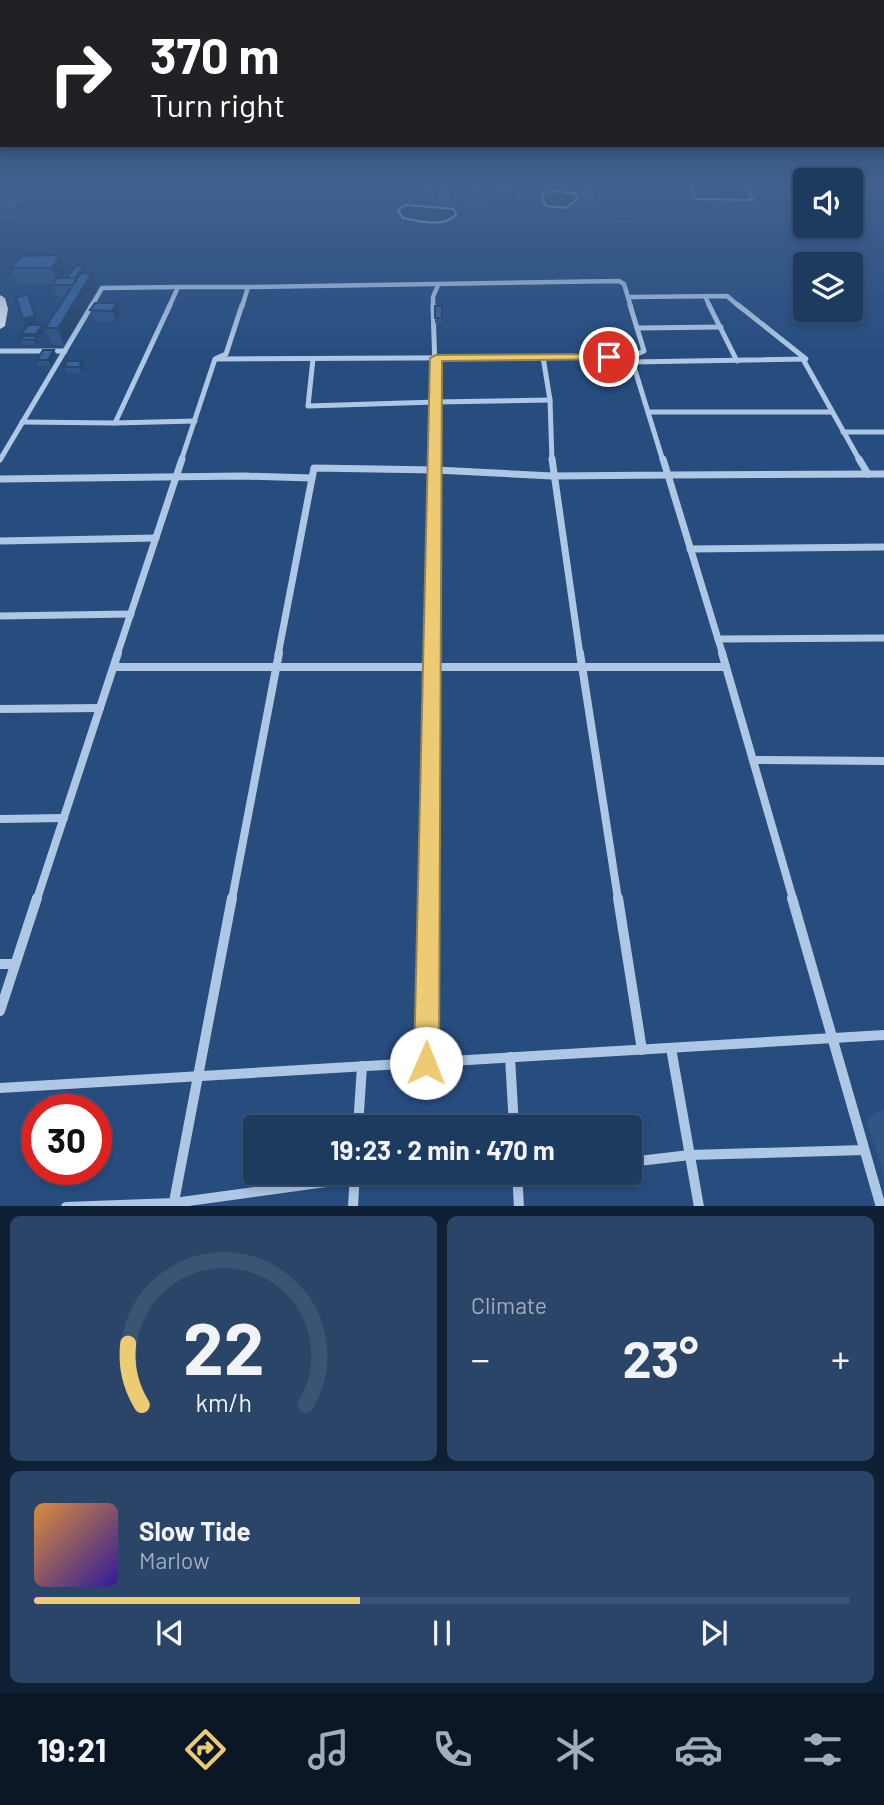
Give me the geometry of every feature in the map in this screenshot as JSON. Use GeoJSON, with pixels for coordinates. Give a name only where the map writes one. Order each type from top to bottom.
{"type":"FeatureCollection","features":[{"type":"Feature","properties":{"kind":"main road"},"geometry":{"type":"LineString","coordinates":[[0,298],[3,309],[0,326]]}},
{"type":"Feature","properties":{"kind":"street"},"geometry":{"type":"LineString","coordinates":[[0,460],[102,288],[619,281],[624,284],[644,351],[631,359]]}},
{"type":"Feature","properties":{"kind":"street"},"geometry":{"type":"LineString","coordinates":[[426,1063],[436,470],[433,297],[438,285]]}},
{"type":"Feature","properties":{"kind":"street"},"geometry":{"type":"LineString","coordinates":[[115,423],[178,287]]}},
{"type":"Feature","properties":{"kind":"street"},"geometry":{"type":"LineString","coordinates":[[0,1011],[215,359],[226,354],[248,287]]}},
{"type":"Feature","properties":{"kind":"street"},"geometry":{"type":"LineString","coordinates":[[705,296],[737,361]]}},
{"type":"Feature","properties":{"kind":"street"},"geometry":{"type":"LineString","coordinates":[[628,297],[730,298],[805,357],[804,360],[831,412],[868,474]]}},
{"type":"Feature","properties":{"kind":"street"},"geometry":{"type":"LineString","coordinates":[[637,328],[721,327]]}},
{"type":"Feature","properties":{"kind":"street"},"geometry":{"type":"LineString","coordinates":[[0,351],[65,351]]}},
{"type":"Feature","properties":{"kind":"street"},"geometry":{"type":"LineString","coordinates":[[215,359],[543,357],[804,360]]}},
{"type":"Feature","properties":{"kind":"street"},"geometry":{"type":"LineString","coordinates":[[543,357],[550,400],[552,476],[642,1050]]}},
{"type":"Feature","properties":{"kind":"street"},"geometry":{"type":"LineString","coordinates":[[313,359],[308,406],[550,400]]}},
{"type":"Feature","properties":{"kind":"street"},"geometry":{"type":"LineString","coordinates":[[631,359],[718,639],[881,1206]]}},
{"type":"Feature","properties":{"kind":"street"},"geometry":{"type":"LineString","coordinates":[[648,412],[831,412]]}},
{"type":"Feature","properties":{"kind":"street"},"geometry":{"type":"LineString","coordinates":[[22,422],[195,421]]}},
{"type":"Feature","properties":{"kind":"street"},"geometry":{"type":"LineString","coordinates":[[843,432],[884,432]]}},
{"type":"Feature","properties":{"kind":"street"},"geometry":{"type":"LineString","coordinates":[[174,1205],[314,468],[552,476],[884,474]]}},
{"type":"Feature","properties":{"kind":"street"},"geometry":{"type":"LineString","coordinates":[[0,479],[177,476],[312,478]]}},
{"type":"Feature","properties":{"kind":"street"},"geometry":{"type":"LineString","coordinates":[[0,541],[156,538]]}},
{"type":"Feature","properties":{"kind":"street"},"geometry":{"type":"LineString","coordinates":[[690,549],[884,547]]}},
{"type":"Feature","properties":{"kind":"street"},"geometry":{"type":"LineString","coordinates":[[0,616],[131,614]]}},
{"type":"Feature","properties":{"kind":"street"},"geometry":{"type":"LineString","coordinates":[[718,639],[884,638]]}},
{"type":"Feature","properties":{"kind":"street"},"geometry":{"type":"LineString","coordinates":[[114,667],[726,667]]}},
{"type":"Feature","properties":{"kind":"street"},"geometry":{"type":"LineString","coordinates":[[0,709],[100,708]]}},
{"type":"Feature","properties":{"kind":"street"},"geometry":{"type":"LineString","coordinates":[[753,760],[884,761]]}},
{"type":"Feature","properties":{"kind":"street"},"geometry":{"type":"LineString","coordinates":[[0,819],[64,818]]}},
{"type":"Feature","properties":{"kind":"street"},"geometry":{"type":"LineString","coordinates":[[0,964],[15,964]]}},
{"type":"Feature","properties":{"kind":"street"},"geometry":{"type":"LineString","coordinates":[[0,1088],[884,1035]]}},
{"type":"Feature","properties":{"kind":"street"},"geometry":{"type":"LineString","coordinates":[[671,1048],[699,1206]]}},
{"type":"Feature","properties":{"kind":"street"},"geometry":{"type":"LineString","coordinates":[[510,1057],[513,1115]]}},
{"type":"Feature","properties":{"kind":"street"},"geometry":{"type":"LineString","coordinates":[[359,1115],[362,1066]]}},
{"type":"Feature","properties":{"kind":"street"},"geometry":{"type":"LineString","coordinates":[[642,1161],[690,1155],[864,1150]]}},
{"type":"Feature","properties":{"kind":"street"},"geometry":{"type":"LineString","coordinates":[[66,1206],[174,1205],[295,1185]]}},
{"type":"Feature","properties":{"kind":"street"},"geometry":{"type":"LineString","coordinates":[[353,1206],[354,1185]]}},
{"type":"Feature","properties":{"kind":"street"},"geometry":{"type":"LineString","coordinates":[[519,1206],[520,1185]]}},
{"type":"Feature","properties":{"kind":"building"},"geometry":{"type":"Polygon","coordinates":[[[60,255],[52,268],[11,268],[21,256],[60,255]]]}},
{"type":"Feature","properties":{"kind":"building"},"geometry":{"type":"Polygon","coordinates":[[[76,265],[84,266],[75,278],[67,278],[76,265]]]}},
{"type":"Feature","properties":{"kind":"building"},"geometry":{"type":"Polygon","coordinates":[[[81,273],[92,273],[58,328],[45,328],[81,273]]]}},
{"type":"Feature","properties":{"kind":"building"},"geometry":{"type":"Polygon","coordinates":[[[57,278],[77,278],[73,285],[52,285],[57,278]]]}},
{"type":"Feature","properties":{"kind":"building"},"geometry":{"type":"Polygon","coordinates":[[[28,295],[35,316],[23,319],[16,297],[28,295]]]}},
{"type":"Feature","properties":{"kind":"building"},"geometry":{"type":"Polygon","coordinates":[[[95,303],[117,303],[112,311],[90,310],[95,303]]]}},
{"type":"Feature","properties":{"kind":"building"},"geometry":{"type":"Polygon","coordinates":[[[435,306],[442,306],[442,318],[435,318],[435,306]]]}},
{"type":"Feature","properties":{"kind":"building"},"geometry":{"type":"Polygon","coordinates":[[[28,325],[42,325],[36,334],[21,334],[28,325]]]}},
{"type":"Feature","properties":{"kind":"building"},"geometry":{"type":"Polygon","coordinates":[[[22,336],[37,336],[34,340],[19,339],[22,336]]]}},
{"type":"Feature","properties":{"kind":"building"},"geometry":{"type":"Polygon","coordinates":[[[43,350],[54,350],[48,360],[37,360],[43,350]]]}},
{"type":"Feature","properties":{"kind":"building"},"geometry":{"type":"Polygon","coordinates":[[[67,361],[82,361],[79,367],[64,367],[67,361]]]}},
{"type":"Feature","properties":{"kind":"route"},"geometry":{"type":"LineString","coordinates":[[426,1063],[436,358],[609,357]]}}]}
